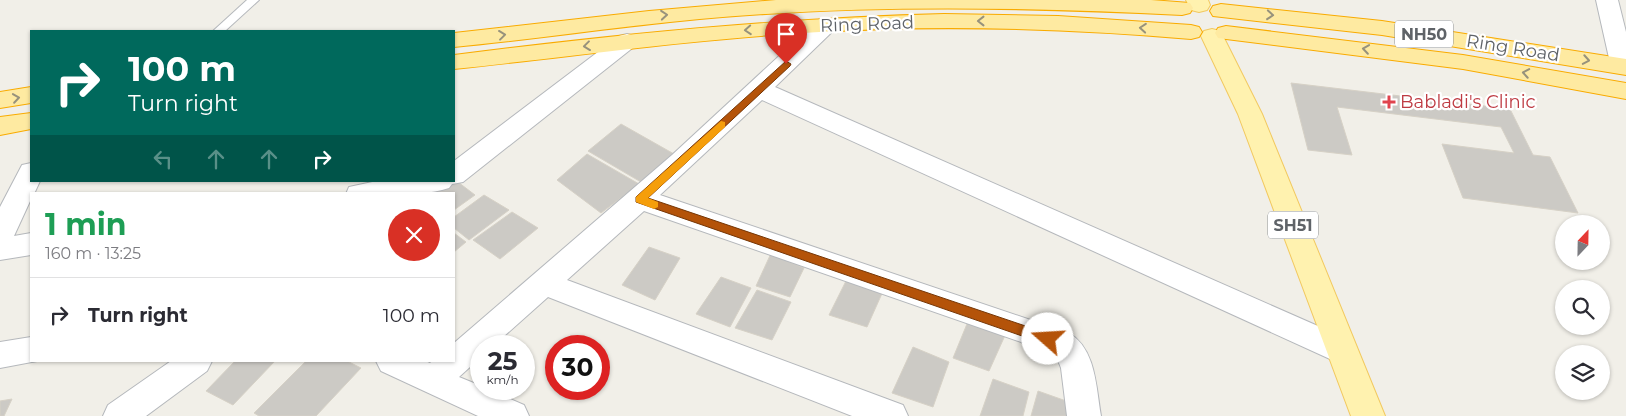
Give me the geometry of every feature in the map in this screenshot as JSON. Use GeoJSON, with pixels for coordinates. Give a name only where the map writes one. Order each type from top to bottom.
{"type":"FeatureCollection","features":[{"type":"Feature","properties":{"kind":"highway","name":"Ring Road"},"geometry":{"type":"LineString","coordinates":[[455,40],[654,16],[767,7],[976,1],[1193,4]]}},
{"type":"Feature","properties":{"kind":"highway"},"geometry":{"type":"LineString","coordinates":[[1193,4],[1177,17],[1179,22],[1213,28]]}},
{"type":"Feature","properties":{"kind":"highway","name":"NH50"},"geometry":{"type":"LineString","coordinates":[[1193,4],[1213,28]]}},
{"type":"Feature","properties":{"kind":"highway","name":"Ring Road"},"geometry":{"type":"LineString","coordinates":[[455,62],[694,34],[826,25],[1014,21],[1213,28],[1382,28],[1624,67]]}},
{"type":"Feature","properties":{"kind":"highway","name":"Ring Road"},"geometry":{"type":"LineString","coordinates":[[1213,28],[1463,62],[1626,91]]}},
{"type":"Feature","properties":{"kind":"highway"},"geometry":{"type":"LineString","coordinates":[[0,100],[30,95]]}},
{"type":"Feature","properties":{"kind":"highway"},"geometry":{"type":"LineString","coordinates":[[0,126],[30,121]]}},
{"type":"Feature","properties":{"kind":"main road","name":"SH51"},"geometry":{"type":"LineString","coordinates":[[1213,28],[1250,114],[1368,416]]}},
{"type":"Feature","properties":{"kind":"street"},"geometry":{"type":"LineString","coordinates":[[1607,0],[1624,67]]}},
{"type":"Feature","properties":{"kind":"street"},"geometry":{"type":"LineString","coordinates":[[455,360],[640,200],[760,90],[826,25]]}},
{"type":"Feature","properties":{"kind":"street"},"geometry":{"type":"LineString","coordinates":[[455,174],[628,41]]}},
{"type":"Feature","properties":{"kind":"street"},"geometry":{"type":"LineString","coordinates":[[760,90],[1341,350]]}},
{"type":"Feature","properties":{"kind":"street"},"geometry":{"type":"LineString","coordinates":[[0,235],[30,174]]}},
{"type":"Feature","properties":{"kind":"street"},"geometry":{"type":"LineString","coordinates":[[371,192],[434,182]]}},
{"type":"Feature","properties":{"kind":"street"},"geometry":{"type":"LineString","coordinates":[[432,192],[445,182]]}},
{"type":"Feature","properties":{"kind":"street"},"geometry":{"type":"LineString","coordinates":[[640,200],[1058,342],[1070,349],[1077,368],[1084,416]]}},
{"type":"Feature","properties":{"kind":"street"},"geometry":{"type":"LineString","coordinates":[[0,249],[30,244]]}},
{"type":"Feature","properties":{"kind":"street"},"geometry":{"type":"LineString","coordinates":[[544,283],[891,416]]}},
{"type":"Feature","properties":{"kind":"street"},"geometry":{"type":"LineString","coordinates":[[0,355],[30,350]]}},
{"type":"Feature","properties":{"kind":"street"},"geometry":{"type":"LineString","coordinates":[[120,416],[195,362]]}},
{"type":"Feature","properties":{"kind":"street"},"geometry":{"type":"LineString","coordinates":[[394,362],[512,416]]}},
{"type":"Feature","properties":{"kind":"street"},"geometry":{"type":"LineString","coordinates":[[432,380],[453,362]]}},
{"type":"Feature","properties":{"kind":"lane"},"geometry":{"type":"LineString","coordinates":[[219,30],[254,0]]}},
{"type":"Feature","properties":{"kind":"building"},"geometry":{"type":"Polygon","coordinates":[[[1291,83],[1510,109],[1533,155],[1550,157],[1578,213],[1463,198],[1442,144],[1514,153],[1501,127],[1337,107],[1352,155],[1308,150],[1291,83]]]}},
{"type":"Feature","properties":{"kind":"building"},"geometry":{"type":"Polygon","coordinates":[[[621,124],[674,154],[641,182],[588,151],[621,124]]]}},
{"type":"Feature","properties":{"kind":"building"},"geometry":{"type":"Polygon","coordinates":[[[587,154],[639,184],[601,213],[557,180],[587,154]]]}},
{"type":"Feature","properties":{"kind":"building"},"geometry":{"type":"Polygon","coordinates":[[[455,180],[475,195],[455,209],[455,192],[437,192],[450,182],[455,182],[455,180]]]}},
{"type":"Feature","properties":{"kind":"building"},"geometry":{"type":"Polygon","coordinates":[[[484,195],[509,210],[469,240],[455,229],[455,216],[484,195]]]}},
{"type":"Feature","properties":{"kind":"building"},"geometry":{"type":"Polygon","coordinates":[[[512,212],[538,228],[500,259],[473,240],[512,212]]]}},
{"type":"Feature","properties":{"kind":"building"},"geometry":{"type":"Polygon","coordinates":[[[455,234],[466,242],[455,251],[455,234]]]}},
{"type":"Feature","properties":{"kind":"building"},"geometry":{"type":"Polygon","coordinates":[[[649,247],[680,258],[655,300],[622,285],[649,247]]]}},
{"type":"Feature","properties":{"kind":"building"},"geometry":{"type":"Polygon","coordinates":[[[773,249],[791,256],[787,261],[804,268],[790,297],[756,286],[773,249]]]}},
{"type":"Feature","properties":{"kind":"building"},"geometry":{"type":"Polygon","coordinates":[[[849,275],[884,289],[867,327],[829,315],[849,275]]]}},
{"type":"Feature","properties":{"kind":"building"},"geometry":{"type":"Polygon","coordinates":[[[721,277],[751,288],[730,327],[696,314],[721,277]]]}},
{"type":"Feature","properties":{"kind":"building"},"geometry":{"type":"Polygon","coordinates":[[[757,290],[791,302],[772,340],[735,328],[757,290]]]}},
{"type":"Feature","properties":{"kind":"building"},"geometry":{"type":"Polygon","coordinates":[[[969,319],[1007,331],[989,371],[953,358],[969,319]]]}},
{"type":"Feature","properties":{"kind":"building"},"geometry":{"type":"Polygon","coordinates":[[[913,347],[949,362],[933,407],[892,393],[913,347]]]}},
{"type":"Feature","properties":{"kind":"building"},"geometry":{"type":"Polygon","coordinates":[[[234,362],[274,362],[233,405],[206,391],[234,362]]]}},
{"type":"Feature","properties":{"kind":"building"},"geometry":{"type":"Polygon","coordinates":[[[305,362],[349,362],[361,368],[316,416],[259,416],[254,413],[305,362]]]}},
{"type":"Feature","properties":{"kind":"building"},"geometry":{"type":"Polygon","coordinates":[[[993,379],[1029,392],[1023,416],[980,416],[993,379]]]}},
{"type":"Feature","properties":{"kind":"building"},"geometry":{"type":"Polygon","coordinates":[[[1038,391],[1069,402],[1068,416],[1031,416],[1038,391]]]}},
{"type":"Feature","properties":{"kind":"building"},"geometry":{"type":"Polygon","coordinates":[[[12,399],[4,416],[0,416],[0,401],[12,399]]]}},
{"type":"Feature","properties":{"kind":"slow traffic"},"geometry":{"type":"LineString","coordinates":[[654,204],[640,200],[721,125]]}},
{"type":"Feature","properties":{"kind":"place","name":"Babladi's Clinic"},"geometry":{"type":"Point","coordinates":[1389,102]}},
{"type":"Feature","properties":{"kind":"route"},"geometry":{"type":"LineString","coordinates":[[786,64],[640,200],[1048,339]]}}]}
